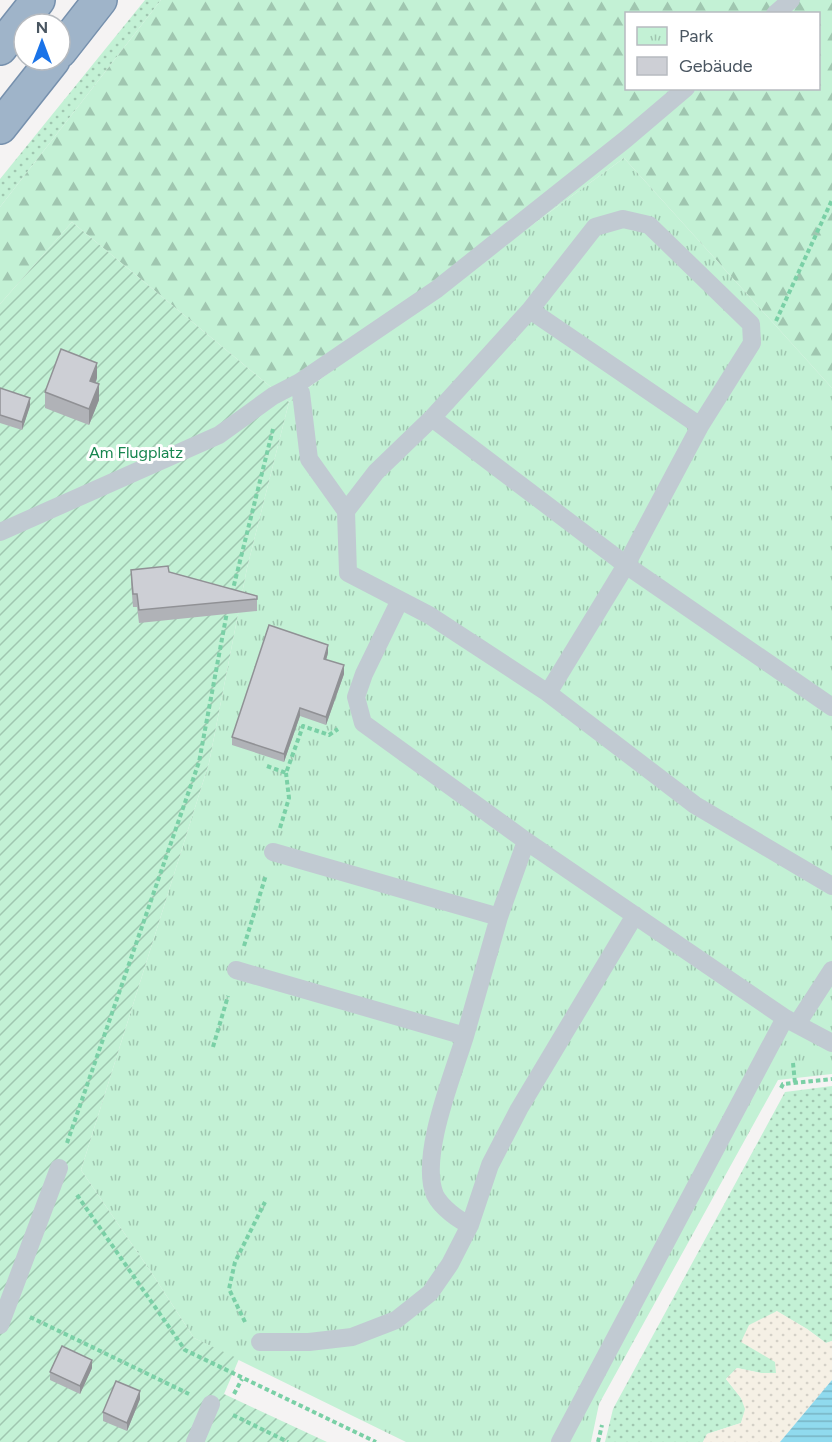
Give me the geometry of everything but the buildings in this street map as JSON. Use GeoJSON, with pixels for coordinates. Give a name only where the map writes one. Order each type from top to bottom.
{"type":"FeatureCollection","features":[{"type":"Feature","properties":{"kind":"highway"},"geometry":{"type":"LineString","coordinates":[[0,48],[38,0]]}},
{"type":"Feature","properties":{"kind":"highway"},"geometry":{"type":"LineString","coordinates":[[72,36],[100,0]]}},
{"type":"Feature","properties":{"kind":"highway"},"geometry":{"type":"LineString","coordinates":[[0,127],[44,72]]}},
{"type":"Feature","properties":{"kind":"lane"},"geometry":{"type":"LineString","coordinates":[[777,12],[791,0]]}},
{"type":"Feature","properties":{"kind":"lane"},"geometry":{"type":"LineString","coordinates":[[0,532],[219,435],[273,396],[300,382],[436,289],[626,139],[684,90]]}},
{"type":"Feature","properties":{"kind":"lane"},"geometry":{"type":"LineString","coordinates":[[346,511],[376,472],[432,418],[530,310],[595,226],[622,219],[649,225],[751,324],[752,343],[700,426],[626,565],[548,693]]}},
{"type":"Feature","properties":{"kind":"lane"},"geometry":{"type":"LineString","coordinates":[[530,310],[700,426]]}},
{"type":"Feature","properties":{"kind":"lane"},"geometry":{"type":"LineString","coordinates":[[302,393],[309,459],[346,511],[348,573],[429,615],[548,693],[694,805],[832,886]]}},
{"type":"Feature","properties":{"kind":"lane"},"geometry":{"type":"LineString","coordinates":[[432,418],[626,565],[832,707]]}},
{"type":"Feature","properties":{"kind":"lane"},"geometry":{"type":"LineString","coordinates":[[400,600],[364,674],[356,698],[363,723],[526,841],[791,1021],[832,1043]]}},
{"type":"Feature","properties":{"kind":"lane"},"geometry":{"type":"LineString","coordinates":[[470,1225],[457,1220],[435,1196],[430,1167],[432,1143],[499,917],[526,841]]}},
{"type":"Feature","properties":{"kind":"lane"},"geometry":{"type":"LineString","coordinates":[[273,852],[499,917]]}},
{"type":"Feature","properties":{"kind":"lane"},"geometry":{"type":"LineString","coordinates":[[260,1342],[309,1342],[352,1337],[396,1320],[430,1293],[450,1264],[470,1225],[490,1165],[514,1118],[635,915]]}},
{"type":"Feature","properties":{"kind":"lane"},"geometry":{"type":"LineString","coordinates":[[236,970],[465,1036]]}},
{"type":"Feature","properties":{"kind":"lane"},"geometry":{"type":"LineString","coordinates":[[560,1442],[791,1021],[832,970]]}},
{"type":"Feature","properties":{"kind":"lane"},"geometry":{"type":"LineString","coordinates":[[0,1325],[59,1168]]}},
{"type":"Feature","properties":{"kind":"lane"},"geometry":{"type":"LineString","coordinates":[[195,1442],[211,1404]]}},
{"type":"Feature","properties":{"kind":"path"},"geometry":{"type":"LineString","coordinates":[[752,343],[778,320],[832,200]]}},
{"type":"Feature","properties":{"kind":"path"},"geometry":{"type":"LineString","coordinates":[[231,595],[279,405],[273,396]]}},
{"type":"Feature","properties":{"kind":"path"},"geometry":{"type":"LineString","coordinates":[[229,607],[200,762],[59,1168],[185,1350],[376,1442]]}},
{"type":"Feature","properties":{"kind":"path"},"geometry":{"type":"LineString","coordinates":[[213,1047],[289,798],[286,773],[303,726],[329,735],[361,715]]}},
{"type":"Feature","properties":{"kind":"path"},"geometry":{"type":"LineString","coordinates":[[267,766],[286,773]]}},
{"type":"Feature","properties":{"kind":"path"},"geometry":{"type":"LineString","coordinates":[[792,1060],[795,1083]]}},
{"type":"Feature","properties":{"kind":"path"},"geometry":{"type":"LineString","coordinates":[[260,1342],[247,1324],[230,1289],[236,1262],[265,1202]]}},
{"type":"Feature","properties":{"kind":"path"},"geometry":{"type":"LineString","coordinates":[[8,1307],[288,1442]]}},
{"type":"Feature","properties":{"kind":"green space"},"geometry":{"type":"Polygon","coordinates":[[[145,0],[161,0],[0,207],[0,179],[145,0]]]}},
{"type":"Feature","properties":{"kind":"green space"},"geometry":{"type":"Polygon","coordinates":[[[161,0],[832,0],[832,388],[624,158],[289,402],[72,222],[0,304],[0,207],[161,0]]]}},
{"type":"Feature","properties":{"kind":"green space"},"geometry":{"type":"Polygon","coordinates":[[[624,158],[832,388],[832,1074],[778,1080],[599,1404],[591,1442],[406,1442],[194,1338],[81,1170],[209,763],[247,568],[289,402],[624,158]]]}},
{"type":"Feature","properties":{"kind":"green space","name":"Am Flugplatz"},"geometry":{"type":"Polygon","coordinates":[[[72,222],[289,402],[247,568],[209,763],[81,1170],[194,1338],[239,1359],[224,1394],[327,1442],[0,1442],[0,304],[72,222]]]}},
{"type":"Feature","properties":{"kind":"green space"},"geometry":{"type":"Polygon","coordinates":[[[832,1086],[832,1341],[826,1343],[776,1311],[777,1373],[761,1373],[737,1368],[726,1379],[741,1398],[746,1409],[741,1423],[707,1434],[703,1442],[605,1442],[613,1409],[785,1092],[832,1086]]]}},
{"type":"Feature","properties":{"kind":"sand"},"geometry":{"type":"Polygon","coordinates":[[[777,1311],[826,1343],[832,1341],[832,1380],[780,1442],[703,1442],[707,1434],[741,1423],[745,1409],[741,1398],[726,1379],[737,1368],[761,1373],[776,1373],[775,1362],[741,1342],[749,1325],[777,1311]]]}},
{"type":"Feature","properties":{"kind":"water"},"geometry":{"type":"Polygon","coordinates":[[[832,1380],[832,1442],[780,1442],[832,1380]]]}}]}
